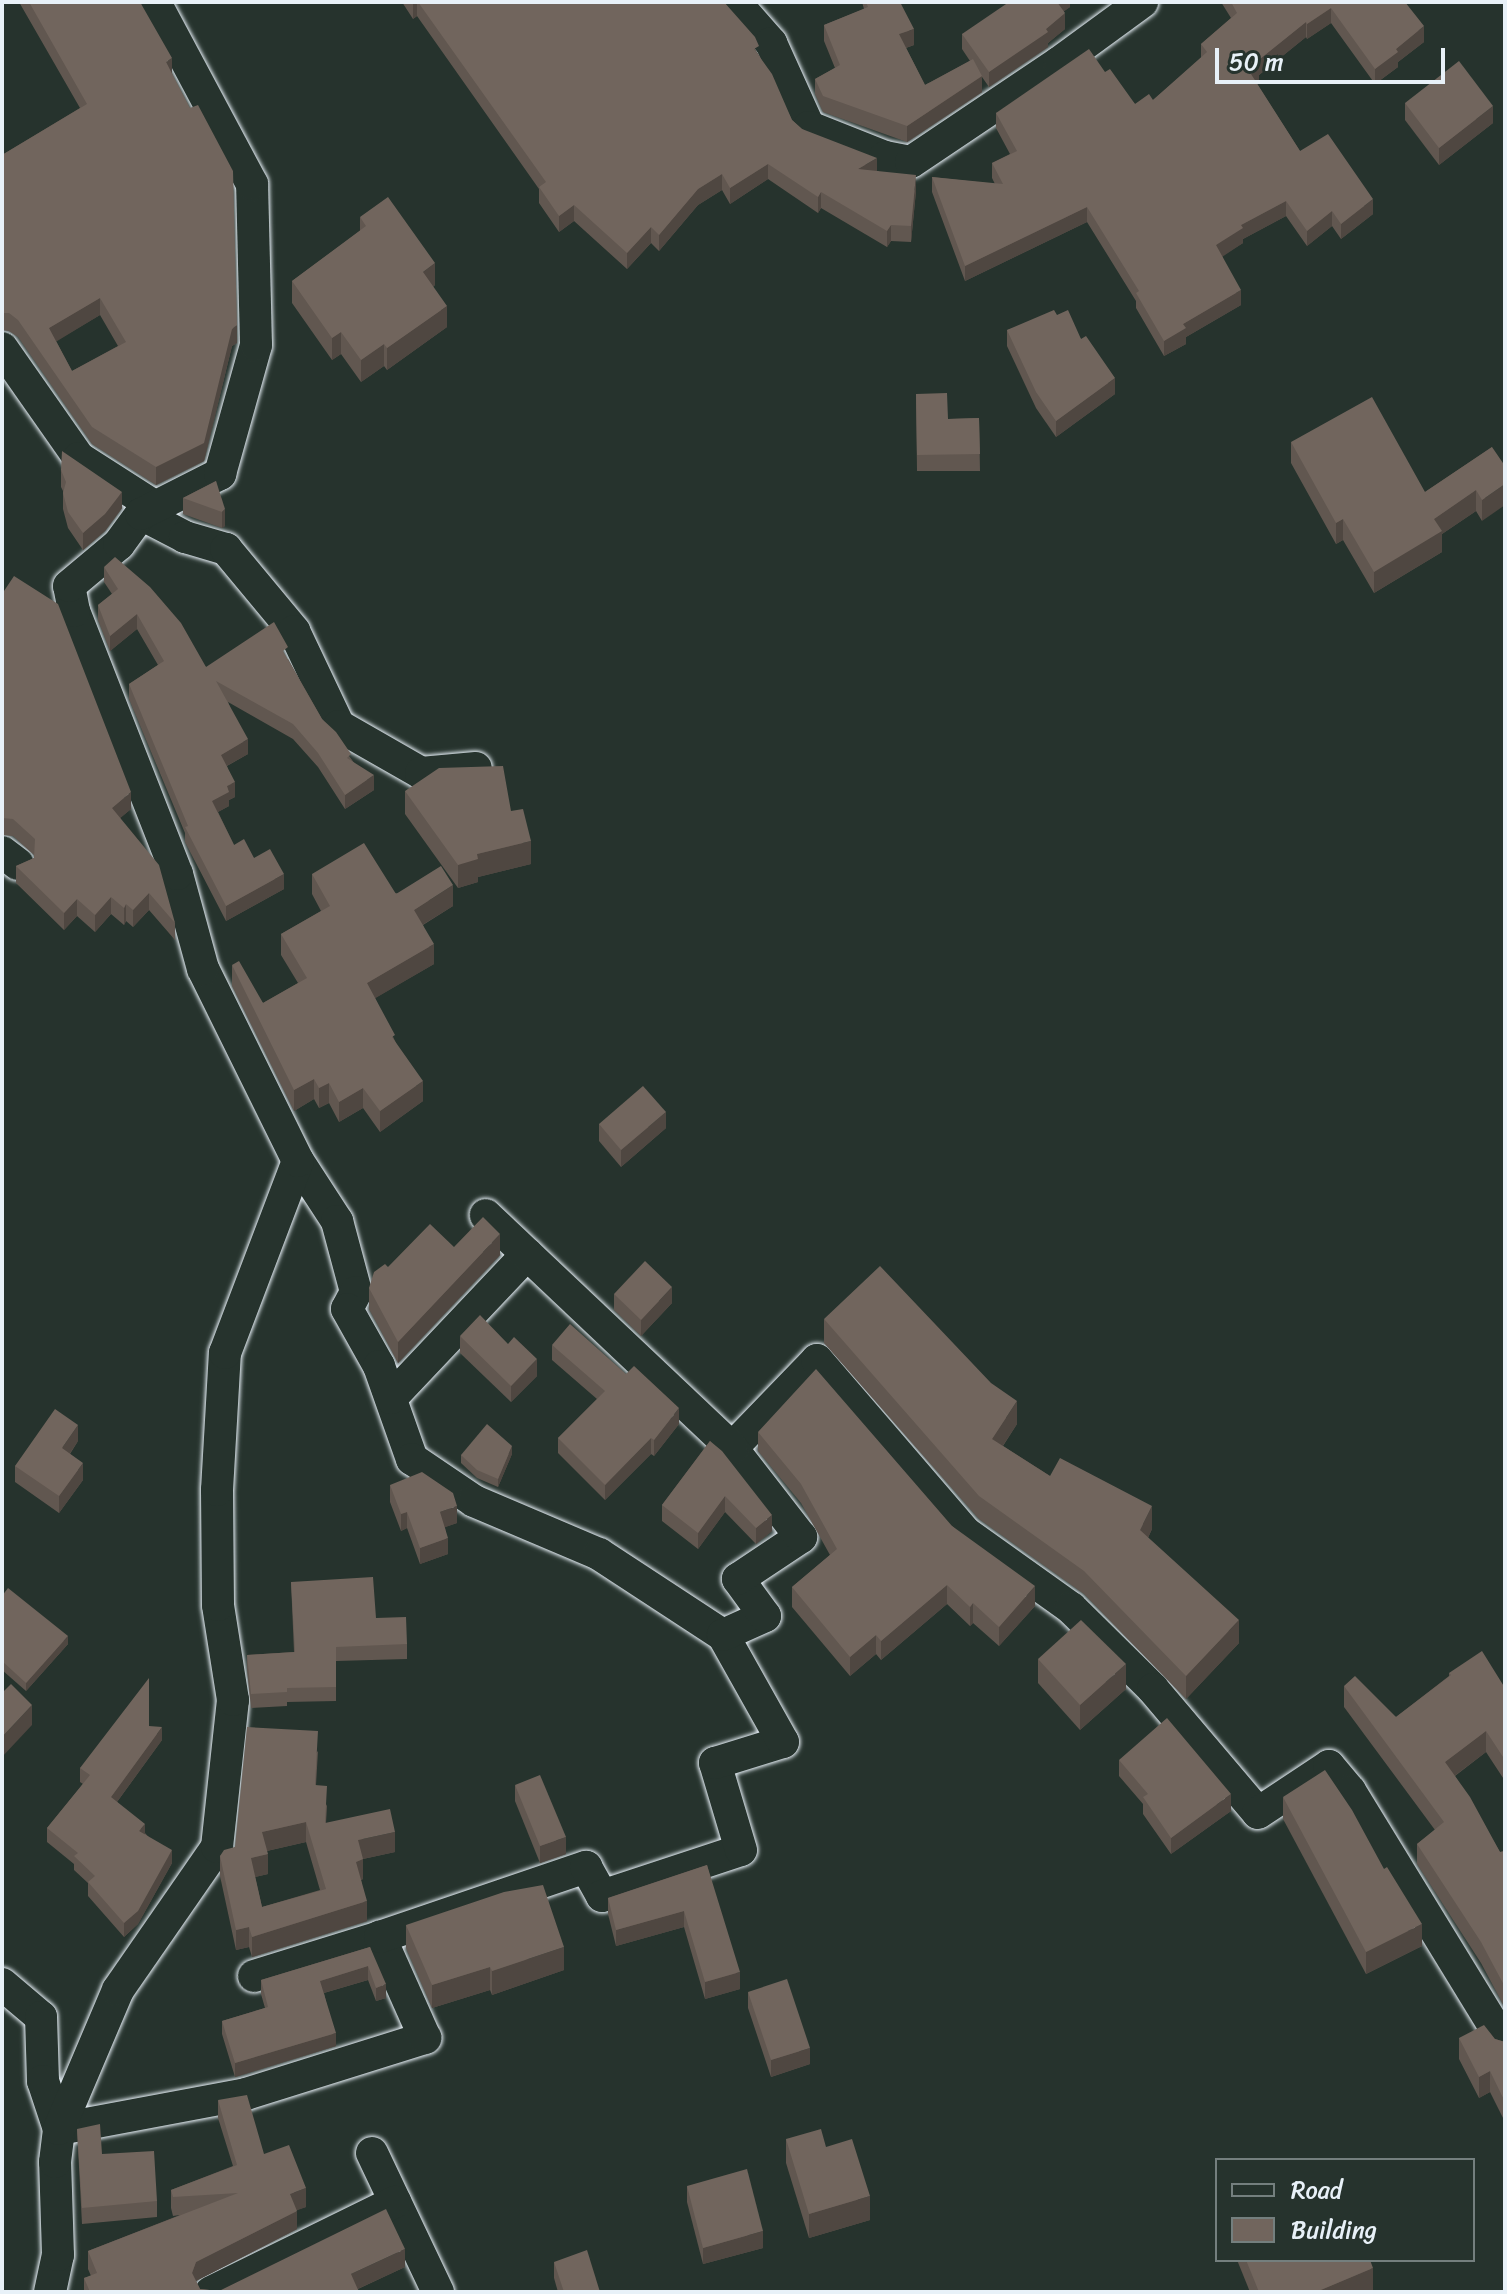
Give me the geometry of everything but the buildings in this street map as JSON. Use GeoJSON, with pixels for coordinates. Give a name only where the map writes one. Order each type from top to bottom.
{"type":"FeatureCollection","features":[{"type":"Feature","properties":{"kind":"street"},"geometry":{"type":"LineString","coordinates":[[155,2],[252,184],[256,345],[220,474],[148,510],[119,544],[69,586],[74,611],[177,874],[203,969],[298,1161],[337,1221],[356,1292],[347,1309],[379,1366],[412,1459],[474,1501],[599,1554],[723,1635],[783,1742],[715,1763],[741,1850],[602,1896],[586,1867],[254,1976]]}},
{"type":"Feature","properties":{"kind":"street"},"geometry":{"type":"LineString","coordinates":[[735,2],[771,43],[809,127],[885,157],[911,162],[1060,62],[1142,2]]}},
{"type":"Feature","properties":{"kind":"street"},"geometry":{"type":"LineString","coordinates":[[2,348],[79,458],[185,537],[226,549],[294,631],[339,726],[421,773],[487,768]]}},
{"type":"Feature","properties":{"kind":"street"},"geometry":{"type":"LineString","coordinates":[[50,2292],[58,2255],[55,2162],[59,2129],[118,1990],[217,1847],[233,1700],[218,1605],[217,1490],[225,1353],[298,1161]]}},
{"type":"Feature","properties":{"kind":"street"},"geometry":{"type":"LineString","coordinates":[[486,1215],[732,1448],[801,1537],[738,1579],[765,1616],[723,1635]]}},
{"type":"Feature","properties":{"kind":"street"},"geometry":{"type":"LineString","coordinates":[[391,1398],[527,1254]]}},
{"type":"Feature","properties":{"kind":"street"},"geometry":{"type":"LineString","coordinates":[[732,1448],[817,1360],[966,1533],[1071,1608],[1153,1689],[1258,1813],[1329,1766],[1359,1805],[1505,2044]]}},
{"type":"Feature","properties":{"kind":"street"},"geometry":{"type":"LineString","coordinates":[[59,2129],[246,2094],[425,2038],[380,1937]]}},
{"type":"Feature","properties":{"kind":"street"},"geometry":{"type":"LineString","coordinates":[[2,1984],[41,2017],[43,2081],[59,2129]]}},
{"type":"Feature","properties":{"kind":"street"},"geometry":{"type":"LineString","coordinates":[[372,2153],[438,2292]]}},
{"type":"Feature","properties":{"kind":"street"},"geometry":{"type":"LineString","coordinates":[[211,2292],[395,2202]]}}]}
